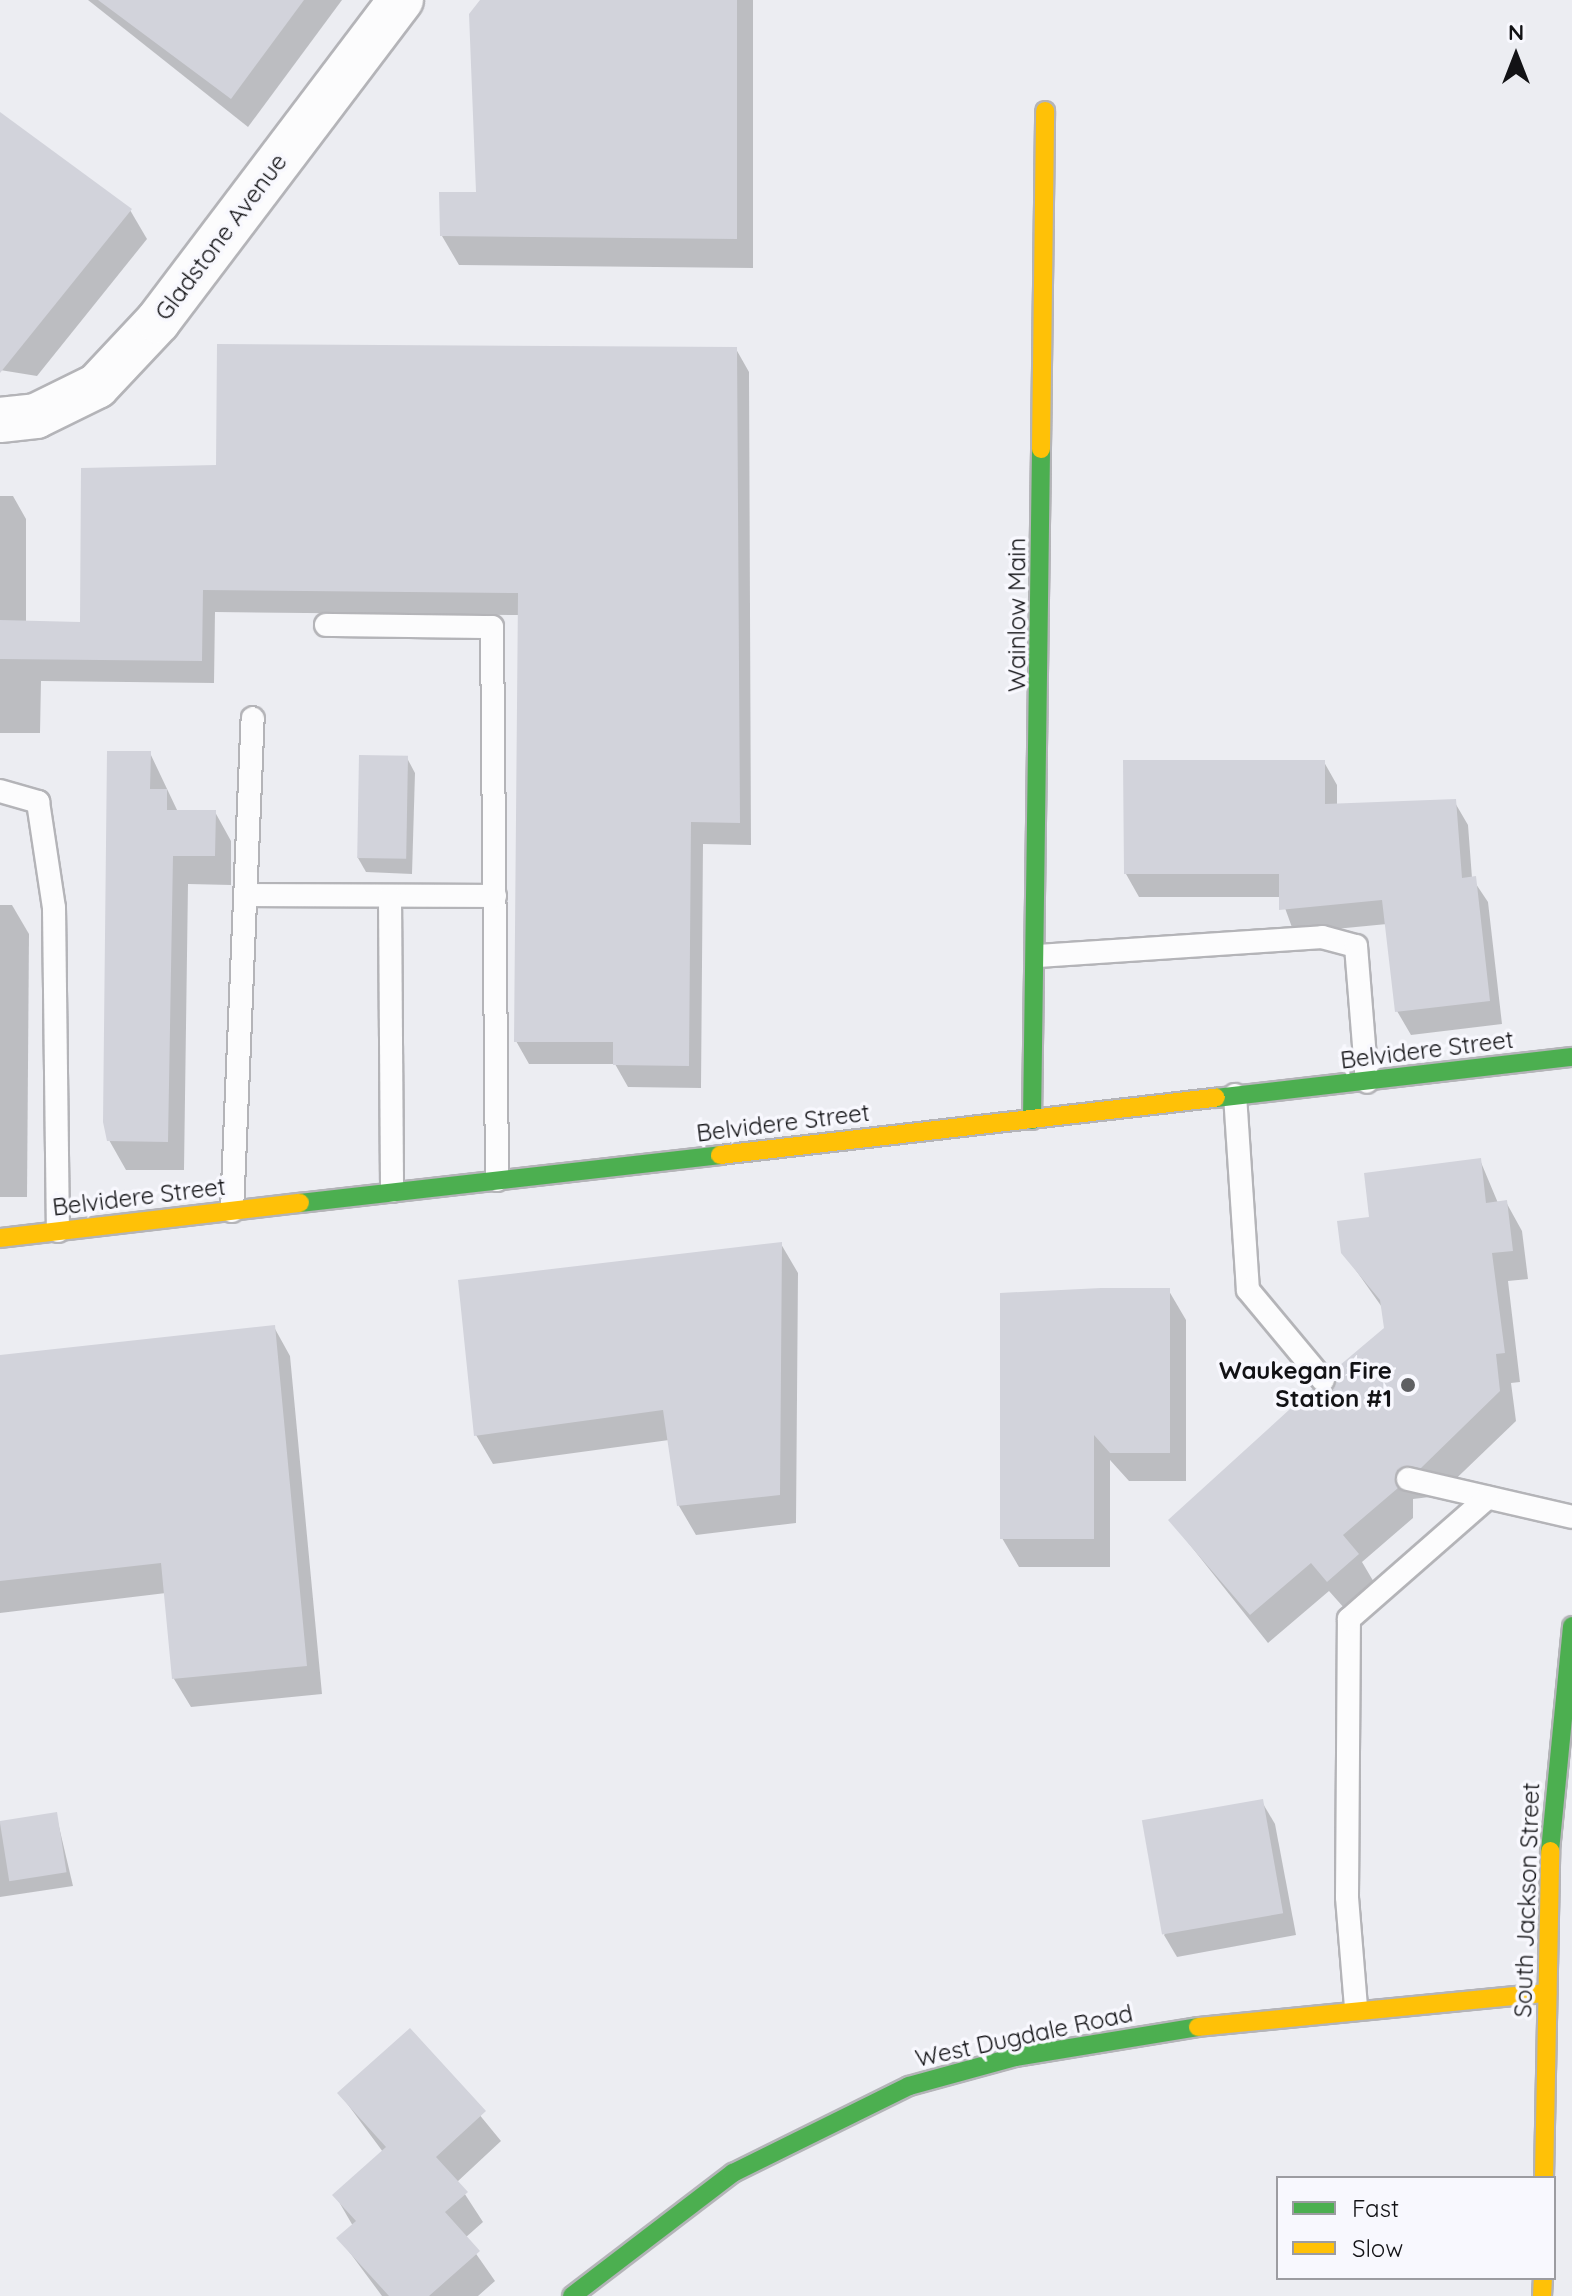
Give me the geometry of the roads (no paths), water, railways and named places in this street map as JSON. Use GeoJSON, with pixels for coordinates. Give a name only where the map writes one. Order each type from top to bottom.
{"type":"FeatureCollection","features":[{"type":"Feature","properties":{"kind":"street","name":"Gladstone Avenue"},"geometry":{"type":"LineString","coordinates":[[0,420],[36,416],[97,386],[158,321],[401,0]]}},
{"type":"Feature","properties":{"kind":"street","name":"Wainlow Main"},"geometry":{"type":"LineString","coordinates":[[1032,1120],[1038,956],[1045,111]]}},
{"type":"Feature","properties":{"kind":"street","name":"Belvidere Street"},"geometry":{"type":"LineString","coordinates":[[0,1238],[1572,1057]]}},
{"type":"Feature","properties":{"kind":"street","name":"South Jackson Street"},"geometry":{"type":"LineString","coordinates":[[1544,2176],[1548,1875],[1572,1626]]}},
{"type":"Feature","properties":{"kind":"street","name":"West Dugdale Road"},"geometry":{"type":"LineString","coordinates":[[572,2296],[599,2272],[733,2173],[909,2086],[1122,2037],[1356,2007],[1547,1993]]}},
{"type":"Feature","properties":{"kind":"lane"},"geometry":{"type":"LineString","coordinates":[[326,625],[492,627],[497,1180]]}},
{"type":"Feature","properties":{"kind":"lane"},"geometry":{"type":"LineString","coordinates":[[232,1211],[253,718]]}},
{"type":"Feature","properties":{"kind":"lane"},"geometry":{"type":"LineString","coordinates":[[0,791],[38,802],[54,908],[58,1231]]}},
{"type":"Feature","properties":{"kind":"lane"},"geometry":{"type":"LineString","coordinates":[[247,895],[495,896]]}},
{"type":"Feature","properties":{"kind":"lane"},"geometry":{"type":"LineString","coordinates":[[390,897],[392,1191]]}},
{"type":"Feature","properties":{"kind":"lane"},"geometry":{"type":"LineString","coordinates":[[1038,956],[1322,937],[1356,946],[1367,1082]]}},
{"type":"Feature","properties":{"kind":"lane"},"geometry":{"type":"LineString","coordinates":[[1235,1095],[1248,1290],[1323,1380]]}},
{"type":"Feature","properties":{"kind":"lane"},"geometry":{"type":"LineString","coordinates":[[1408,1479],[1572,1517]]}},
{"type":"Feature","properties":{"kind":"lane"},"geometry":{"type":"LineString","coordinates":[[1356,2007],[1347,1897],[1349,1619],[1487,1498]]}},
{"type":"Feature","properties":{"kind":"lane"},"geometry":{"type":"LineString","coordinates":[[599,2272],[615,2296]]}},
{"type":"Feature","properties":{"kind":"place","name":"Waukegan Fire Station #1"},"geometry":{"type":"Point","coordinates":[1408,1385]}}]}
